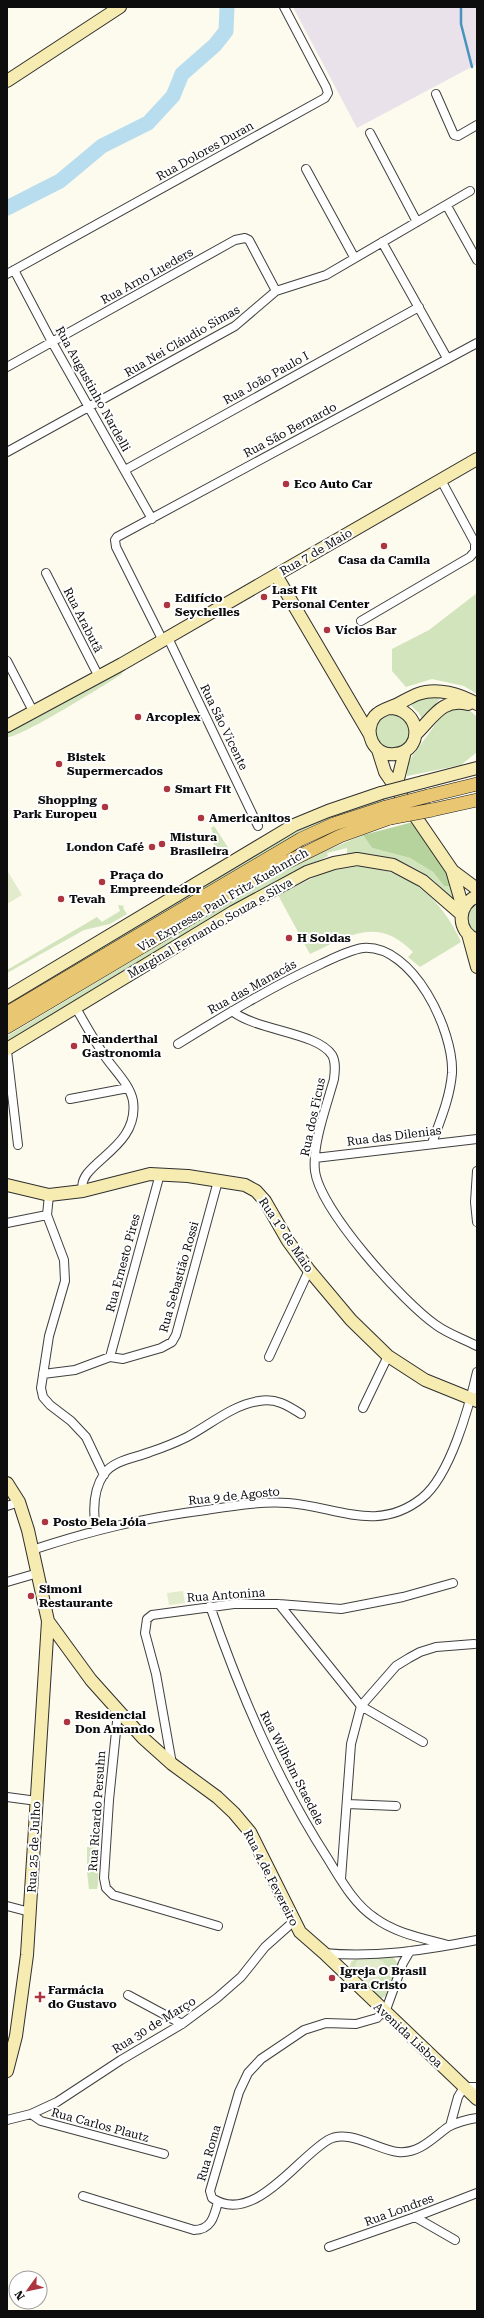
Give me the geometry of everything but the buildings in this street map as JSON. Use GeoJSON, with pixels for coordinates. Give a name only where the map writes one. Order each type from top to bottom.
{"type":"FeatureCollection","features":[{"type":"Feature","properties":{"kind":"main road","name":"Via Expressa Paul Fritz Kuehnrich"},"geometry":{"type":"LineString","coordinates":[[7,1027],[271,870],[388,813],[428,796],[477,784]]}},
{"type":"Feature","properties":{"kind":"main road","name":"Via Expressa Paul Fritz Kuehnrich"},"geometry":{"type":"LineString","coordinates":[[7,1013],[301,839],[341,822],[388,813],[432,810],[477,800]]}},
{"type":"Feature","properties":{"kind":"street"},"geometry":{"type":"LineString","coordinates":[[7,81],[120,7]]}},
{"type":"Feature","properties":{"kind":"street","name":"Rua Dolores Duran"},"geometry":{"type":"LineString","coordinates":[[11,272],[325,98],[328,93],[326,86],[284,7]]}},
{"type":"Feature","properties":{"kind":"street"},"geometry":{"type":"LineString","coordinates":[[436,94],[454,135],[458,136],[477,125]]}},
{"type":"Feature","properties":{"kind":"street"},"geometry":{"type":"LineString","coordinates":[[370,133],[417,222]]}},
{"type":"Feature","properties":{"kind":"street"},"geometry":{"type":"LineString","coordinates":[[306,169],[354,257]]}},
{"type":"Feature","properties":{"kind":"street","name":"Rua Nei Cláudio Simas"},"geometry":{"type":"LineString","coordinates":[[7,452],[235,326],[276,291],[326,275],[354,257],[447,206],[470,191]]}},
{"type":"Feature","properties":{"kind":"street"},"geometry":{"type":"LineString","coordinates":[[447,206],[477,260]]}},
{"type":"Feature","properties":{"kind":"street","name":"Rua Arno Lueders"},"geometry":{"type":"LineString","coordinates":[[7,367],[241,238],[249,240],[253,246],[276,291]]}},
{"type":"Feature","properties":{"kind":"street"},"geometry":{"type":"LineString","coordinates":[[382,242],[448,358]]}},
{"type":"Feature","properties":{"kind":"street","name":"Rua Augustinho Nardelli"},"geometry":{"type":"LineString","coordinates":[[11,272],[152,519]]}},
{"type":"Feature","properties":{"kind":"street","name":"Rua João Paulo I"},"geometry":{"type":"LineString","coordinates":[[125,470],[419,307]]}},
{"type":"Feature","properties":{"kind":"street","name":"Rua São Bernardo"},"geometry":{"type":"LineString","coordinates":[[115,540],[477,342]]}},
{"type":"Feature","properties":{"kind":"street","name":"Rua 7 de Maio"},"geometry":{"type":"LineString","coordinates":[[7,726],[34,713],[99,677],[477,459]]}},
{"type":"Feature","properties":{"kind":"street"},"geometry":{"type":"LineString","coordinates":[[361,621],[470,557],[475,551],[475,543],[441,480]]}},
{"type":"Feature","properties":{"kind":"street","name":"Rua São Vicente"},"geometry":{"type":"LineString","coordinates":[[115,540],[116,547],[165,639],[258,826]]}},
{"type":"Feature","properties":{"kind":"street","name":"Rua Arabutã"},"geometry":{"type":"LineString","coordinates":[[46,573],[99,677]]}},
{"type":"Feature","properties":{"kind":"street"},"geometry":{"type":"LineString","coordinates":[[276,575],[358,717],[370,735]]}},
{"type":"Feature","properties":{"kind":"street"},"geometry":{"type":"LineString","coordinates":[[7,661],[34,713]]}},
{"type":"Feature","properties":{"kind":"street"},"geometry":{"type":"LineString","coordinates":[[358,717],[366,719],[374,718],[389,708],[419,693],[430,691],[455,694],[477,704]]}},
{"type":"Feature","properties":{"kind":"street"},"geometry":{"type":"LineString","coordinates":[[378,750],[394,755],[405,751],[410,746],[416,734],[447,704],[456,702],[467,703],[477,709]]}},
{"type":"Feature","properties":{"kind":"street"},"geometry":{"type":"LineString","coordinates":[[389,708],[396,708],[408,714],[415,727],[416,734]]}},
{"type":"Feature","properties":{"kind":"street"},"geometry":{"type":"LineString","coordinates":[[374,718],[370,726],[370,735],[373,745],[378,750],[386,772],[452,870],[477,889]]}},
{"type":"Feature","properties":{"kind":"street"},"geometry":{"type":"LineString","coordinates":[[396,787],[405,751]]}},
{"type":"Feature","properties":{"kind":"street"},"geometry":{"type":"LineString","coordinates":[[7,997],[294,825],[381,793],[472,769],[477,762]]}},
{"type":"Feature","properties":{"kind":"street","name":"Marginal Fernando Souza e Silva"},"geometry":{"type":"LineString","coordinates":[[7,1050],[244,906],[307,872],[334,863],[357,859],[393,865],[422,881],[462,911]]}},
{"type":"Feature","properties":{"kind":"street"},"geometry":{"type":"LineString","coordinates":[[452,870],[462,911],[461,922],[472,937],[477,967]]}},
{"type":"Feature","properties":{"kind":"street"},"geometry":{"type":"LineString","coordinates":[[462,911],[467,902],[477,896]]}},
{"type":"Feature","properties":{"kind":"street","name":"Rua das Manacás"},"geometry":{"type":"LineString","coordinates":[[178,1044],[279,983],[344,954],[362,948],[377,948],[392,956],[408,970],[426,992],[444,1025],[452,1072],[448,1097],[432,1143]]}},
{"type":"Feature","properties":{"kind":"street"},"geometry":{"type":"LineString","coordinates":[[76,1008],[103,1054],[128,1088],[133,1099],[134,1112],[131,1126],[111,1152],[85,1175],[82,1184],[83,1191]]}},
{"type":"Feature","properties":{"kind":"street","name":"Rua dos Ficus"},"geometry":{"type":"LineString","coordinates":[[232,1011],[249,1022],[324,1046],[332,1056],[335,1068],[334,1079],[315,1158],[318,1183],[325,1197],[339,1218],[381,1272],[413,1306],[436,1326],[477,1346]]}},
{"type":"Feature","properties":{"kind":"street"},"geometry":{"type":"LineString","coordinates":[[7,1050],[18,1145]]}},
{"type":"Feature","properties":{"kind":"street"},"geometry":{"type":"LineString","coordinates":[[70,1099],[128,1088]]}},
{"type":"Feature","properties":{"kind":"street","name":"Rua das Dilenias"},"geometry":{"type":"LineString","coordinates":[[315,1158],[432,1143],[477,1139]]}},
{"type":"Feature","properties":{"kind":"street"},"geometry":{"type":"LineString","coordinates":[[477,1171],[475,1202],[477,1222]]}},
{"type":"Feature","properties":{"kind":"street","name":"Rua 1º de Maio"},"geometry":{"type":"LineString","coordinates":[[7,1185],[49,1195],[83,1191],[140,1176],[160,1174],[245,1185],[256,1191],[265,1201],[288,1241],[309,1270],[351,1320],[388,1356],[425,1380],[474,1401]]}},
{"type":"Feature","properties":{"kind":"street","name":"Rua Ernesto Pires"},"geometry":{"type":"LineString","coordinates":[[110,1357],[160,1174]]}},
{"type":"Feature","properties":{"kind":"street","name":"Rua Sebastião Rossi"},"geometry":{"type":"LineString","coordinates":[[43,1374],[75,1370],[110,1357],[123,1359],[161,1348],[174,1339],[218,1181]]}},
{"type":"Feature","properties":{"kind":"street"},"geometry":{"type":"LineString","coordinates":[[49,1195],[47,1215],[64,1260],[65,1281],[48,1336],[41,1388],[43,1397],[50,1405],[79,1428],[93,1449],[104,1475]]}},
{"type":"Feature","properties":{"kind":"street"},"geometry":{"type":"LineString","coordinates":[[7,1223],[47,1215]]}},
{"type":"Feature","properties":{"kind":"street"},"geometry":{"type":"LineString","coordinates":[[269,1357],[309,1270]]}},
{"type":"Feature","properties":{"kind":"street"},"geometry":{"type":"LineString","coordinates":[[363,1408],[388,1356]]}},
{"type":"Feature","properties":{"kind":"street","name":"Rua 9 de Agosto"},"geometry":{"type":"LineString","coordinates":[[32,1550],[96,1530],[147,1518],[255,1504],[286,1503],[309,1505],[352,1516],[372,1517],[399,1511],[422,1499],[436,1483],[445,1468],[474,1401],[477,1372]]}},
{"type":"Feature","properties":{"kind":"street"},"geometry":{"type":"LineString","coordinates":[[96,1530],[93,1508],[104,1475],[120,1462],[171,1444],[224,1414],[258,1401],[273,1399],[301,1414]]}},
{"type":"Feature","properties":{"kind":"street"},"geometry":{"type":"LineString","coordinates":[[7,1483],[13,1504],[32,1550],[48,1621]]}},
{"type":"Feature","properties":{"kind":"street"},"geometry":{"type":"LineString","coordinates":[[7,1582],[38,1573]]}},
{"type":"Feature","properties":{"kind":"street","name":"Rua Antonina"},"geometry":{"type":"LineString","coordinates":[[172,1764],[145,1626],[147,1619],[157,1613],[210,1606],[279,1604],[341,1609],[403,1597],[453,1583]]}},
{"type":"Feature","properties":{"kind":"street"},"geometry":{"type":"LineString","coordinates":[[279,1604],[361,1706],[422,1742]]}},
{"type":"Feature","properties":{"kind":"street","name":"Rua Wilhelm Staedele"},"geometry":{"type":"LineString","coordinates":[[210,1606],[237,1683],[268,1752],[299,1813],[358,1904],[388,1927],[411,1936],[448,1945]]}},
{"type":"Feature","properties":{"kind":"street","name":"Rua 4 de Fevereiro"},"geometry":{"type":"LineString","coordinates":[[48,1621],[91,1680],[118,1712],[143,1738],[172,1764],[217,1797],[250,1832],[293,1922],[309,1942],[324,1952]]}},
{"type":"Feature","properties":{"kind":"street","name":"Rua 25 de Julho"},"geometry":{"type":"LineString","coordinates":[[7,2071],[16,2036],[24,1990],[48,1621]]}},
{"type":"Feature","properties":{"kind":"street"},"geometry":{"type":"LineString","coordinates":[[341,1879],[351,1744],[361,1706],[396,1666],[408,1658],[436,1647],[474,1644]]}},
{"type":"Feature","properties":{"kind":"street","name":"Rua Ricardo Persuhn"},"geometry":{"type":"LineString","coordinates":[[118,1712],[109,1800],[104,1878],[106,1888],[113,1895],[218,1926]]}},
{"type":"Feature","properties":{"kind":"street"},"geometry":{"type":"LineString","coordinates":[[7,1797],[37,1801]]}},
{"type":"Feature","properties":{"kind":"street"},"geometry":{"type":"LineString","coordinates":[[346,1804],[396,1806]]}},
{"type":"Feature","properties":{"kind":"street"},"geometry":{"type":"LineString","coordinates":[[7,1906],[30,1912]]}},
{"type":"Feature","properties":{"kind":"street","name":"Rua 30 de Março"},"geometry":{"type":"LineString","coordinates":[[7,2120],[31,2114],[62,2099],[121,2060],[182,2024],[217,1998],[241,1977],[265,1947],[293,1922]]}},
{"type":"Feature","properties":{"kind":"street"},"geometry":{"type":"LineString","coordinates":[[324,1952],[341,1954],[410,1951],[474,1942]]}},
{"type":"Feature","properties":{"kind":"street"},"geometry":{"type":"LineString","coordinates":[[384,2012],[403,1963],[410,1951]]}},
{"type":"Feature","properties":{"kind":"street","name":"Avenida Lisboa"},"geometry":{"type":"LineString","coordinates":[[324,1952],[384,2012],[477,2099]]}},
{"type":"Feature","properties":{"kind":"street"},"geometry":{"type":"LineString","coordinates":[[128,1995],[182,2024]]}},
{"type":"Feature","properties":{"kind":"street","name":"Rua Roma"},"geometry":{"type":"LineString","coordinates":[[218,2202],[212,2198],[210,2191],[239,2092],[248,2073],[261,2059],[304,2030],[326,2023],[356,2024],[370,2021],[384,2012]]}},
{"type":"Feature","properties":{"kind":"street"},"geometry":{"type":"LineString","coordinates":[[450,2126],[458,2097],[464,2087],[477,2087]]}},
{"type":"Feature","properties":{"kind":"street","name":"Rua Carlos Plautz"},"geometry":{"type":"LineString","coordinates":[[31,2114],[41,2121],[164,2154]]}},
{"type":"Feature","properties":{"kind":"street"},"geometry":{"type":"LineString","coordinates":[[83,2196],[194,2230],[201,2230],[210,2224],[218,2202],[233,2205],[250,2202],[269,2190],[316,2147],[330,2138],[349,2137],[398,2152],[413,2150],[428,2144],[450,2126],[477,2118]]}},
{"type":"Feature","properties":{"kind":"street","name":"Rua Londres"},"geometry":{"type":"LineString","coordinates":[[329,2247],[416,2217],[477,2193]]}},
{"type":"Feature","properties":{"kind":"street"},"geometry":{"type":"LineString","coordinates":[[416,2217],[455,2240]]}},
{"type":"Feature","properties":{"kind":"shaded area"},"geometry":{"type":"Polygon","coordinates":[[[293,7],[477,7],[477,64],[357,128],[293,7]]]}},
{"type":"Feature","properties":{"kind":"green space"},"geometry":{"type":"Polygon","coordinates":[[[477,593],[477,694],[464,686],[432,679],[406,687],[392,671],[392,649],[429,630],[477,593]]]}},
{"type":"Feature","properties":{"kind":"green space"},"geometry":{"type":"Polygon","coordinates":[[[123,670],[122,674],[44,721],[14,736],[7,737],[7,733],[123,670]]]}},
{"type":"Feature","properties":{"kind":"green space"},"geometry":{"type":"Polygon","coordinates":[[[424,695],[441,697],[423,722],[419,713],[407,702],[424,695]]]}},
{"type":"Feature","properties":{"kind":"green space"},"geometry":{"type":"Polygon","coordinates":[[[455,706],[467,708],[477,717],[477,752],[461,765],[407,776],[407,766],[411,758],[445,711],[455,706]]]}},
{"type":"Feature","properties":{"kind":"green space"},"geometry":{"type":"Polygon","coordinates":[[[397,713],[410,724],[409,742],[394,751],[378,744],[375,726],[379,718],[397,713]]]}},
{"type":"Feature","properties":{"kind":"green space"},"geometry":{"type":"Polygon","coordinates":[[[396,793],[397,796],[348,812],[299,834],[7,1007],[7,1001],[298,830],[319,819],[396,793]]]}},
{"type":"Feature","properties":{"kind":"green space"},"geometry":{"type":"Polygon","coordinates":[[[413,822],[449,869],[451,886],[444,886],[433,872],[410,858],[372,848],[363,835],[413,822]]]}},
{"type":"Feature","properties":{"kind":"green space"},"geometry":{"type":"Polygon","coordinates":[[[214,826],[231,852],[219,857],[218,850],[208,836],[213,833],[211,828],[214,826]]]}},
{"type":"Feature","properties":{"kind":"green space"},"geometry":{"type":"Polygon","coordinates":[[[363,835],[372,848],[410,858],[433,872],[444,886],[451,886],[455,900],[449,897],[424,873],[403,863],[369,855],[347,854],[347,848],[327,853],[328,856],[252,895],[7,1043],[7,1036],[294,864],[363,835]]]}},
{"type":"Feature","properties":{"kind":"green space"},"geometry":{"type":"Polygon","coordinates":[[[359,866],[377,868],[393,873],[408,880],[421,889],[444,912],[461,942],[420,967],[408,957],[413,952],[400,941],[388,934],[375,932],[363,932],[350,936],[310,954],[278,895],[325,872],[359,866]]]}},
{"type":"Feature","properties":{"kind":"green space"},"geometry":{"type":"Polygon","coordinates":[[[8,872],[22,895],[7,904],[7,873],[8,872]]]}},
{"type":"Feature","properties":{"kind":"green space"},"geometry":{"type":"Polygon","coordinates":[[[477,900],[477,934],[467,925],[465,914],[477,900]]]}},
{"type":"Feature","properties":{"kind":"green space"},"geometry":{"type":"Polygon","coordinates":[[[118,905],[124,906],[123,908],[127,914],[110,924],[84,930],[7,973],[7,970],[97,917],[102,922],[120,911],[118,905]]]}},
{"type":"Feature","properties":{"kind":"green space"},"geometry":{"type":"Polygon","coordinates":[[[183,1591],[185,1603],[169,1605],[167,1593],[183,1591]]]}},
{"type":"Feature","properties":{"kind":"green space"},"geometry":{"type":"Polygon","coordinates":[[[87,1847],[99,1848],[97,1889],[89,1889],[87,1847]]]}},
{"type":"Feature","properties":{"kind":"green space"},"geometry":{"type":"Polygon","coordinates":[[[392,1956],[398,1963],[398,1967],[392,1987],[383,1998],[378,1999],[349,1970],[351,1962],[354,1960],[392,1956]]]}},
{"type":"Feature","properties":{"kind":"green space"},"geometry":{"type":"Polygon","coordinates":[[[375,1958],[383,1961],[386,1966],[380,1978],[376,1981],[366,1982],[357,1975],[354,1968],[358,1959],[375,1958]]]}},
{"type":"Feature","properties":{"kind":"waterway"},"geometry":{"type":"LineString","coordinates":[[7,208],[60,181],[102,146],[148,123],[173,96],[182,74],[215,45],[226,31],[227,7]]}},
{"type":"Feature","properties":{"kind":"waterway"},"geometry":{"type":"LineString","coordinates":[[461,7],[461,24],[472,67]]}},
{"type":"Feature","properties":{"kind":"place","name":"Eco Auto Car"},"geometry":{"type":"Point","coordinates":[286,484]}},
{"type":"Feature","properties":{"kind":"place","name":"Casa da Camila"},"geometry":{"type":"Point","coordinates":[384,546]}},
{"type":"Feature","properties":{"kind":"place","name":"Last Fit Personal Center"},"geometry":{"type":"Point","coordinates":[264,597]}},
{"type":"Feature","properties":{"kind":"place","name":"Edifício Seychelles"},"geometry":{"type":"Point","coordinates":[167,605]}},
{"type":"Feature","properties":{"kind":"place","name":"Vícios Bar"},"geometry":{"type":"Point","coordinates":[327,630]}},
{"type":"Feature","properties":{"kind":"place","name":"Arcoplex"},"geometry":{"type":"Point","coordinates":[138,717]}},
{"type":"Feature","properties":{"kind":"place","name":"Bistek Supermercados"},"geometry":{"type":"Point","coordinates":[59,764]}},
{"type":"Feature","properties":{"kind":"place","name":"Smart Fit"},"geometry":{"type":"Point","coordinates":[167,789]}},
{"type":"Feature","properties":{"kind":"place","name":"Shopping Park Europeu"},"geometry":{"type":"Point","coordinates":[105,807]}},
{"type":"Feature","properties":{"kind":"place","name":"Americanitos"},"geometry":{"type":"Point","coordinates":[201,818]}},
{"type":"Feature","properties":{"kind":"place","name":"Mistura Brasileira"},"geometry":{"type":"Point","coordinates":[162,844]}},
{"type":"Feature","properties":{"kind":"place","name":"London Café"},"geometry":{"type":"Point","coordinates":[152,847]}},
{"type":"Feature","properties":{"kind":"place","name":"Praça do Empreendedor"},"geometry":{"type":"Point","coordinates":[102,882]}},
{"type":"Feature","properties":{"kind":"place","name":"Tevah"},"geometry":{"type":"Point","coordinates":[61,899]}},
{"type":"Feature","properties":{"kind":"place","name":"H Soldas"},"geometry":{"type":"Point","coordinates":[289,938]}},
{"type":"Feature","properties":{"kind":"place","name":"Neanderthal Gastronomia"},"geometry":{"type":"Point","coordinates":[74,1046]}},
{"type":"Feature","properties":{"kind":"place","name":"Posto Bela Jóia"},"geometry":{"type":"Point","coordinates":[45,1522]}},
{"type":"Feature","properties":{"kind":"place","name":"Simoni Restaurante"},"geometry":{"type":"Point","coordinates":[31,1596]}},
{"type":"Feature","properties":{"kind":"place","name":"Residencial Don Amando"},"geometry":{"type":"Point","coordinates":[67,1722]}},
{"type":"Feature","properties":{"kind":"place","name":"Igreja O Brasil para Cristo"},"geometry":{"type":"Point","coordinates":[332,1978]}},
{"type":"Feature","properties":{"kind":"place","name":"Farmácia do Gustavo"},"geometry":{"type":"Point","coordinates":[40,1997]}}]}
